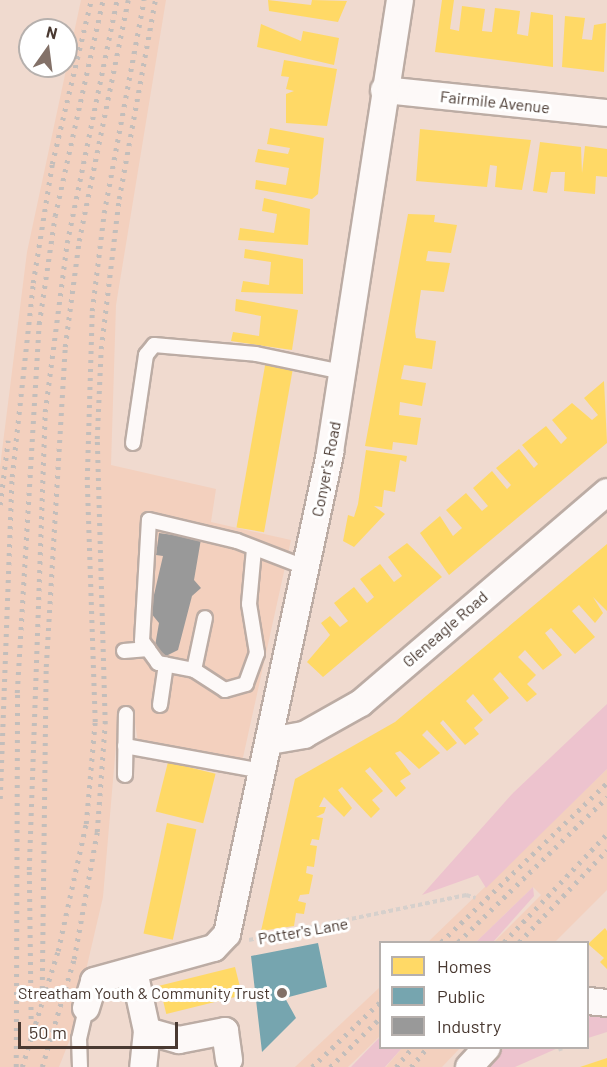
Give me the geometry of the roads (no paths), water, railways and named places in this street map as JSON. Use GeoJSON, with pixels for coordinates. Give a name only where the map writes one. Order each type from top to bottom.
{"type":"FeatureCollection","features":[{"type":"Feature","properties":{"kind":"street","name":"Conyer's Road"},"geometry":{"type":"LineString","coordinates":[[134,971],[214,948],[227,934],[307,568],[342,372],[384,90],[400,0]]}},
{"type":"Feature","properties":{"kind":"street","name":"Fairmile Avenue"},"geometry":{"type":"LineString","coordinates":[[384,90],[607,113]]}},
{"type":"Feature","properties":{"kind":"street","name":"Gleneagle Road"},"geometry":{"type":"LineString","coordinates":[[270,741],[304,735],[361,703],[607,492]]}},
{"type":"Feature","properties":{"kind":"street"},"geometry":{"type":"LineString","coordinates":[[87,1008],[94,981],[134,971],[147,1031],[142,1067]]}},
{"type":"Feature","properties":{"kind":"street"},"geometry":{"type":"LineString","coordinates":[[589,1000],[607,1004]]}},
{"type":"Feature","properties":{"kind":"street"},"geometry":{"type":"LineString","coordinates":[[147,1031],[179,1040],[225,1031],[229,1060]]}},
{"type":"Feature","properties":{"kind":"street"},"geometry":{"type":"LineString","coordinates":[[469,1067],[485,1049]]}},
{"type":"Feature","properties":{"kind":"lane"},"geometry":{"type":"LineString","coordinates":[[133,443],[146,356],[154,345],[256,354],[342,372]]}},
{"type":"Feature","properties":{"kind":"lane"},"geometry":{"type":"LineString","coordinates":[[254,549],[249,604],[257,653],[251,676],[242,688],[225,690],[194,670],[166,664],[148,649],[142,641],[149,520],[254,549],[307,568]]}},
{"type":"Feature","properties":{"kind":"lane"},"geometry":{"type":"LineString","coordinates":[[194,670],[206,618]]}},
{"type":"Feature","properties":{"kind":"lane"},"geometry":{"type":"LineString","coordinates":[[124,651],[148,649]]}},
{"type":"Feature","properties":{"kind":"lane"},"geometry":{"type":"LineString","coordinates":[[160,705],[166,664]]}},
{"type":"Feature","properties":{"kind":"lane"},"geometry":{"type":"LineString","coordinates":[[125,775],[126,714]]}},
{"type":"Feature","properties":{"kind":"lane"},"geometry":{"type":"LineString","coordinates":[[125,746],[263,771]]}},
{"type":"Feature","properties":{"kind":"lane"},"geometry":{"type":"LineString","coordinates":[[80,1067],[79,1038],[87,1008]]}},
{"type":"Feature","properties":{"kind":"railway"},"geometry":{"type":"LineString","coordinates":[[0,799],[12,477],[33,283],[52,164],[91,0]]}},
{"type":"Feature","properties":{"kind":"railway"},"geometry":{"type":"LineString","coordinates":[[16,1067],[17,693],[39,324],[55,216],[103,0]]}},
{"type":"Feature","properties":{"kind":"railway"},"geometry":{"type":"LineString","coordinates":[[31,1028],[29,870],[45,412],[67,243],[117,0]]}},
{"type":"Feature","properties":{"kind":"railway"},"geometry":{"type":"LineString","coordinates":[[42,989],[46,667],[65,347],[79,241],[128,0]]}},
{"type":"Feature","properties":{"kind":"railway"},"geometry":{"type":"LineString","coordinates":[[22,1067],[58,951],[86,824],[95,722],[87,480],[92,311],[104,213],[144,0]]}},
{"type":"Feature","properties":{"kind":"railway"},"geometry":{"type":"LineString","coordinates":[[42,1067],[74,959],[97,832],[105,724],[97,439],[101,349],[119,199],[155,0]]}},
{"type":"Feature","properties":{"kind":"railway"},"geometry":{"type":"LineString","coordinates":[[0,505],[8,440]]}},
{"type":"Feature","properties":{"kind":"railway"},"geometry":{"type":"LineString","coordinates":[[442,941],[607,783]]}},
{"type":"Feature","properties":{"kind":"railway"},"geometry":{"type":"LineString","coordinates":[[459,941],[607,797]]}},
{"type":"Feature","properties":{"kind":"railway"},"geometry":{"type":"LineString","coordinates":[[505,941],[607,834]]}},
{"type":"Feature","properties":{"kind":"railway"},"geometry":{"type":"LineString","coordinates":[[520,941],[607,850]]}},
{"type":"Feature","properties":{"kind":"railway"},"geometry":{"type":"LineString","coordinates":[[312,1067],[379,1003]]}},
{"type":"Feature","properties":{"kind":"railway"},"geometry":{"type":"LineString","coordinates":[[330,1067],[379,1019]]}},
{"type":"Feature","properties":{"kind":"railway"},"geometry":{"type":"LineString","coordinates":[[396,1067],[411,1049]]}},
{"type":"Feature","properties":{"kind":"railway"},"geometry":{"type":"LineString","coordinates":[[411,1067],[426,1049]]}},
{"type":"Feature","properties":{"kind":"place","name":"Streatham Youth & Community Trust"},"geometry":{"type":"Point","coordinates":[282,993]}}]}
